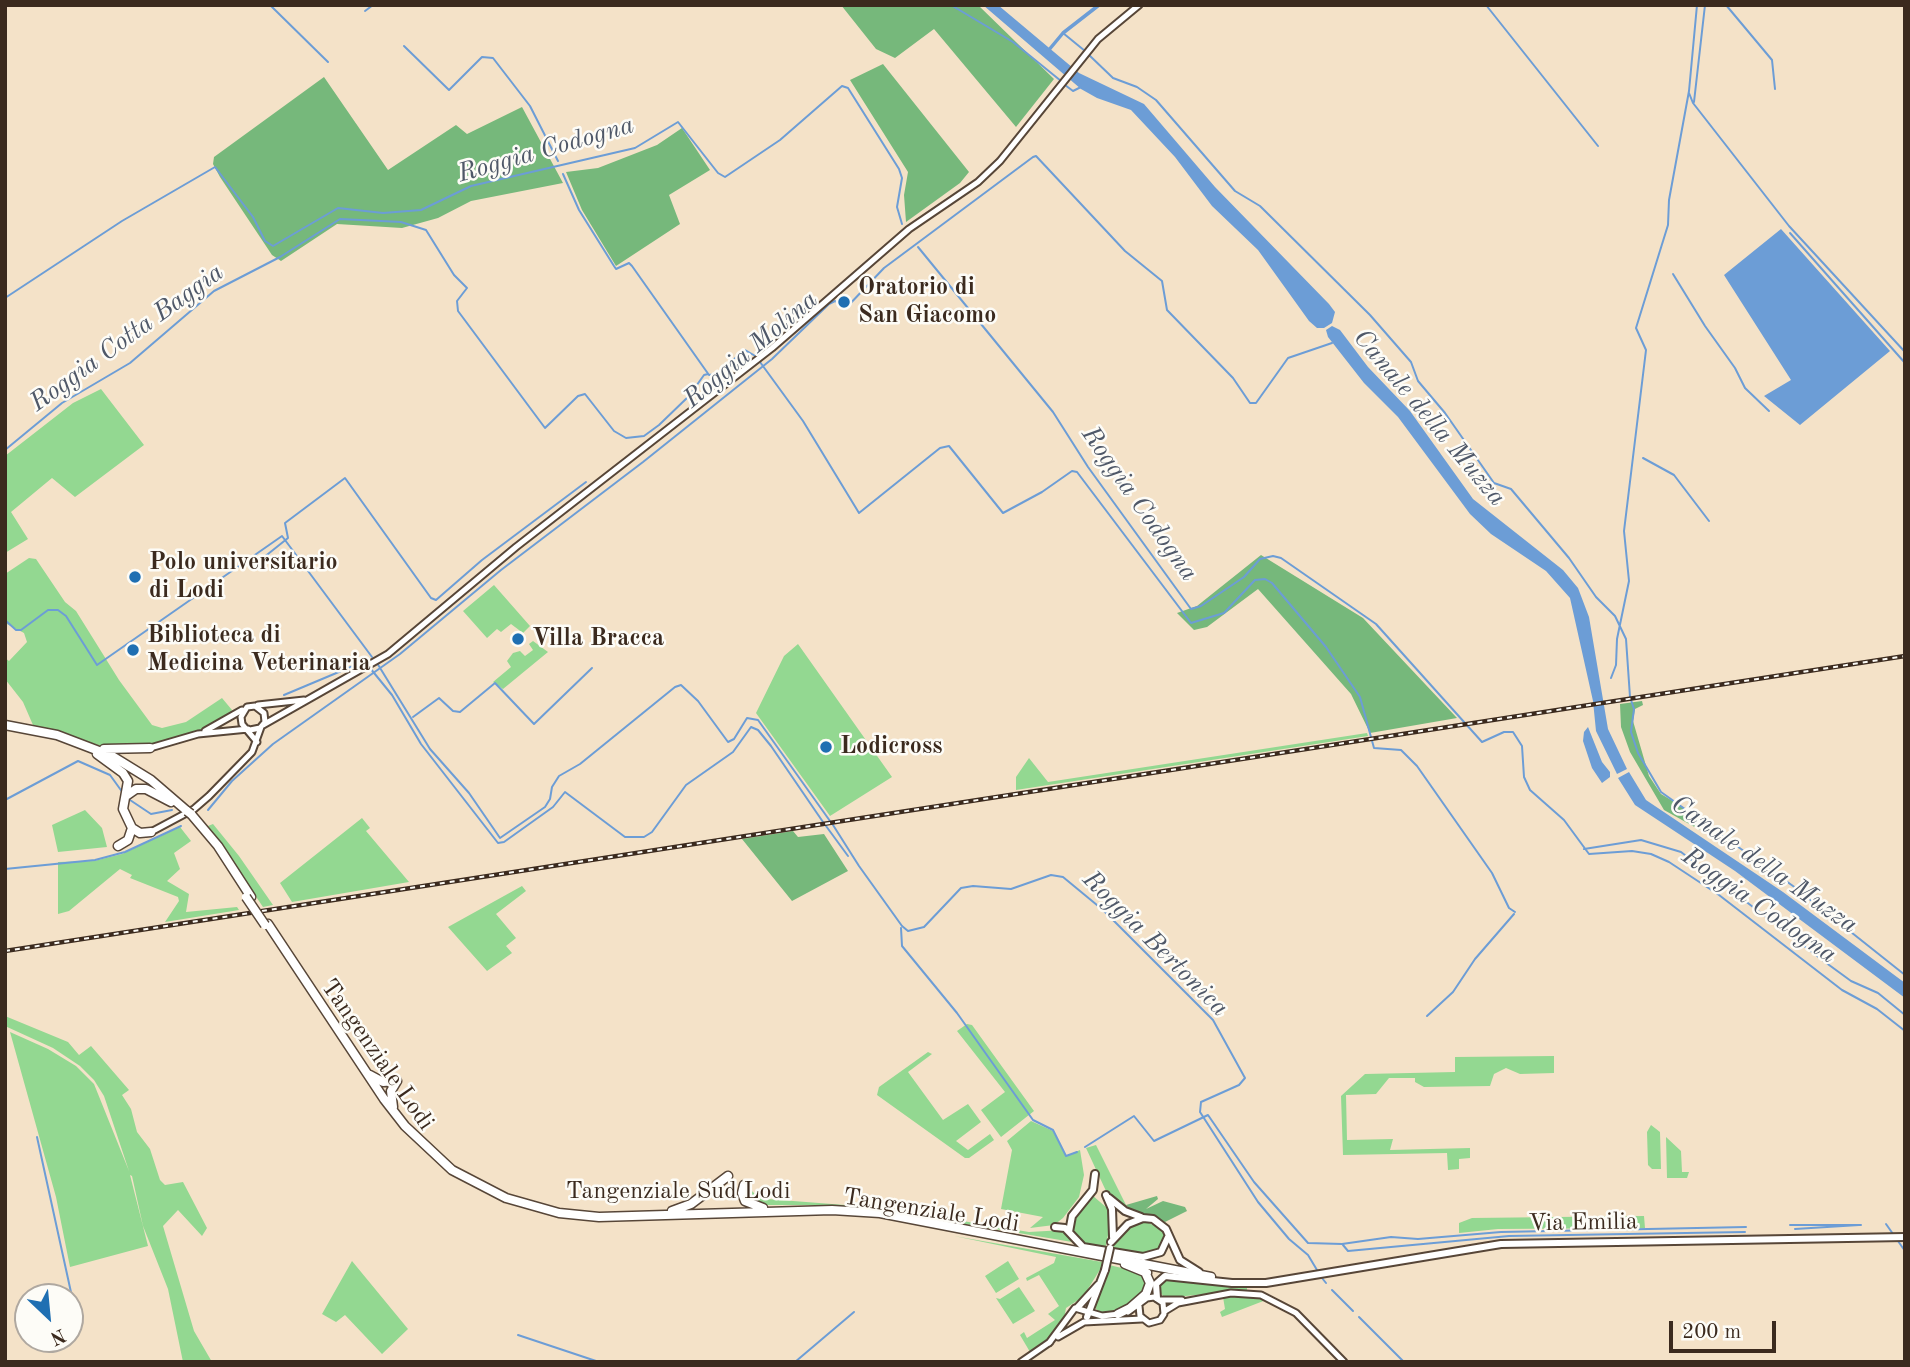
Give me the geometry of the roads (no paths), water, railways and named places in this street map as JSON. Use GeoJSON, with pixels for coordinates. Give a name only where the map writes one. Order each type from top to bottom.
{"type":"FeatureCollection","features":[{"type":"Feature","properties":{"kind":"highway"},"geometry":{"type":"LineString","coordinates":[[5,728],[113,750],[150,748]]}},
{"type":"Feature","properties":{"kind":"highway","name":"Tangenziale Lodi"},"geometry":{"type":"LineString","coordinates":[[5,728],[62,741],[97,754],[142,779],[187,814],[249,897],[403,1131],[453,1176],[506,1202],[561,1218],[596,1221],[864,1217],[1199,1278]]}},
{"type":"Feature","properties":{"kind":"highway"},"geometry":{"type":"LineString","coordinates":[[72,740],[112,756],[151,780]]}},
{"type":"Feature","properties":{"kind":"highway"},"geometry":{"type":"LineString","coordinates":[[150,748],[137,753],[135,761],[187,814]]}},
{"type":"Feature","properties":{"kind":"highway"},"geometry":{"type":"LineString","coordinates":[[97,754],[123,773],[129,786],[123,809],[132,828],[140,833],[152,832]]}},
{"type":"Feature","properties":{"kind":"highway"},"geometry":{"type":"LineString","coordinates":[[126,796],[133,790],[146,789],[171,802]]}},
{"type":"Feature","properties":{"kind":"highway"},"geometry":{"type":"LineString","coordinates":[[118,846],[128,839],[132,828]]}},
{"type":"Feature","properties":{"kind":"highway","name":"Tangenziale Sud Lodi"},"geometry":{"type":"LineString","coordinates":[[267,925],[397,1116],[440,1160],[491,1192],[559,1213],[617,1217],[832,1210],[896,1216],[1211,1277]]}},
{"type":"Feature","properties":{"kind":"highway"},"geometry":{"type":"LineString","coordinates":[[367,1073],[383,1082],[397,1081],[391,1091],[397,1116]]}},
{"type":"Feature","properties":{"kind":"highway"},"geometry":{"type":"LineString","coordinates":[[617,1217],[680,1209],[728,1176]]}},
{"type":"Feature","properties":{"kind":"highway"},"geometry":{"type":"LineString","coordinates":[[744,1185],[744,1198],[755,1207],[813,1207],[832,1210]]}},
{"type":"Feature","properties":{"kind":"highway"},"geometry":{"type":"LineString","coordinates":[[990,1233],[1009,1233],[1083,1247]]}},
{"type":"Feature","properties":{"kind":"highway"},"geometry":{"type":"LineString","coordinates":[[1125,1264],[1145,1272],[1152,1282],[1147,1298]]}},
{"type":"Feature","properties":{"kind":"highway"},"geometry":{"type":"LineString","coordinates":[[1118,1314],[1136,1304],[1146,1294],[1150,1283],[1145,1272]]}},
{"type":"Feature","properties":{"kind":"main road"},"geometry":{"type":"LineString","coordinates":[[150,748],[198,734],[262,726],[388,654],[516,547],[765,355],[909,229],[983,178],[1110,27],[1139,5]]}},
{"type":"Feature","properties":{"kind":"main road"},"geometry":{"type":"LineString","coordinates":[[198,734],[244,709],[310,699]]}},
{"type":"Feature","properties":{"kind":"main road"},"geometry":{"type":"LineString","coordinates":[[152,832],[194,809],[252,752],[257,743],[264,713],[255,706]]}},
{"type":"Feature","properties":{"kind":"main road"},"geometry":{"type":"LineString","coordinates":[[244,709],[241,720],[257,743]]}},
{"type":"Feature","properties":{"kind":"main road"},"geometry":{"type":"LineString","coordinates":[[1069,1234],[1072,1216],[1092,1192],[1095,1174]]}},
{"type":"Feature","properties":{"kind":"main road"},"geometry":{"type":"LineString","coordinates":[[1092,1192],[1100,1190],[1105,1193]]}},
{"type":"Feature","properties":{"kind":"main road"},"geometry":{"type":"LineString","coordinates":[[1021,1362],[1086,1313],[1105,1272],[1111,1245],[1112,1209],[1106,1195],[1125,1211],[1159,1222],[1167,1231],[1183,1263],[1211,1277]]}},
{"type":"Feature","properties":{"kind":"main road"},"geometry":{"type":"LineString","coordinates":[[1111,1245],[1125,1226],[1147,1218]]}},
{"type":"Feature","properties":{"kind":"main road"},"geometry":{"type":"LineString","coordinates":[[1055,1227],[1065,1228],[1083,1247],[1151,1257],[1165,1247],[1167,1231]]}},
{"type":"Feature","properties":{"kind":"main road","name":"Via Emilia"},"geometry":{"type":"LineString","coordinates":[[1266,1283],[1501,1244],[1898,1237]]}},
{"type":"Feature","properties":{"kind":"main road"},"geometry":{"type":"LineString","coordinates":[[1086,1313],[1092,1294],[1105,1272]]}},
{"type":"Feature","properties":{"kind":"main road"},"geometry":{"type":"LineString","coordinates":[[1165,1311],[1156,1286],[1162,1277],[1199,1278]]}},
{"type":"Feature","properties":{"kind":"main road","name":"Tangenziale Sud Lodi"},"geometry":{"type":"LineString","coordinates":[[1211,1277],[1266,1283]]}},
{"type":"Feature","properties":{"kind":"main road","name":"Tangenziale Lodi"},"geometry":{"type":"LineString","coordinates":[[1199,1278],[1232,1283],[1266,1283]]}},
{"type":"Feature","properties":{"kind":"main road"},"geometry":{"type":"LineString","coordinates":[[1049,1343],[1071,1317],[1086,1313],[1157,1322],[1171,1305],[1239,1293],[1275,1300],[1303,1319],[1344,1362]]}},
{"type":"Feature","properties":{"kind":"main road"},"geometry":{"type":"LineString","coordinates":[[1071,1317],[1086,1313],[1104,1316],[1118,1314],[1139,1306],[1147,1298],[1196,1299]]}},
{"type":"Feature","properties":{"kind":"main road"},"geometry":{"type":"LineString","coordinates":[[1139,1306],[1142,1319]]}},
{"type":"Feature","properties":{"kind":"water"},"geometry":{"type":"Polygon","coordinates":[[[983,5],[998,5],[1079,73],[1144,104],[1215,187],[1329,304],[1335,312],[1332,323],[1324,328],[1317,328],[1309,321],[1258,250],[1212,206],[1175,157],[1131,110],[1097,98],[1081,89],[983,5]]]}},
{"type":"Feature","properties":{"kind":"water"},"geometry":{"type":"Polygon","coordinates":[[[1781,229],[1890,351],[1800,425],[1764,396],[1791,380],[1724,275],[1781,229]]]}},
{"type":"Feature","properties":{"kind":"water"},"geometry":{"type":"Polygon","coordinates":[[[1332,326],[1340,330],[1368,367],[1410,411],[1473,499],[1563,570],[1578,588],[1589,617],[1608,729],[1627,769],[1617,774],[1596,731],[1593,701],[1570,598],[1546,571],[1491,534],[1470,514],[1398,417],[1364,383],[1328,337],[1326,330],[1332,326]]]}},
{"type":"Feature","properties":{"kind":"water"},"geometry":{"type":"Polygon","coordinates":[[[1588,727],[1602,762],[1610,772],[1610,777],[1602,783],[1592,768],[1583,741],[1588,727]]]}},
{"type":"Feature","properties":{"kind":"water"},"geometry":{"type":"Polygon","coordinates":[[[1629,772],[1646,800],[1783,892],[1905,983],[1905,998],[1735,871],[1635,805],[1618,778],[1629,772]]]}},
{"type":"Feature","properties":{"kind":"waterway"},"geometry":{"type":"LineString","coordinates":[[270,5],[328,62]]}},
{"type":"Feature","properties":{"kind":"waterway"},"geometry":{"type":"LineString","coordinates":[[365,11],[373,5]]}},
{"type":"Feature","properties":{"kind":"waterway"},"geometry":{"type":"LineString","coordinates":[[951,5],[1013,42],[1061,81]]}},
{"type":"Feature","properties":{"kind":"waterway"},"geometry":{"type":"LineString","coordinates":[[1048,51],[1063,33],[1099,5]]}},
{"type":"Feature","properties":{"kind":"waterway"},"geometry":{"type":"LineString","coordinates":[[1486,5],[1598,146]]}},
{"type":"Feature","properties":{"kind":"waterway"},"geometry":{"type":"LineString","coordinates":[[1611,678],[1616,665],[1617,639],[1629,581],[1624,531],[1646,350],[1636,328],[1668,225],[1669,200],[1689,91],[1697,5]]}},
{"type":"Feature","properties":{"kind":"waterway"},"geometry":{"type":"LineString","coordinates":[[1694,102],[1705,5]]}},
{"type":"Feature","properties":{"kind":"waterway"},"geometry":{"type":"LineString","coordinates":[[1726,5],[1772,60],[1775,89]]}},
{"type":"Feature","properties":{"kind":"waterway"},"geometry":{"type":"LineString","coordinates":[[1063,33],[1085,51]]}},
{"type":"Feature","properties":{"kind":"waterway"},"geometry":{"type":"LineString","coordinates":[[404,46],[449,90],[482,57],[493,58],[530,106],[558,161]]}},
{"type":"Feature","properties":{"kind":"waterway","name":"Canale della Muzza"},"geometry":{"type":"LineString","coordinates":[[1089,55],[1113,78],[1137,87],[1156,100],[1235,191],[1260,206],[1370,315],[1411,362],[1418,381],[1445,413],[1494,483],[1511,489],[1569,558],[1596,597],[1615,616],[1626,639],[1630,697],[1634,709],[1631,732],[1638,753],[1661,792],[1793,886],[1905,975]]}},
{"type":"Feature","properties":{"kind":"waterway"},"geometry":{"type":"LineString","coordinates":[[1065,85],[1073,91],[1081,87]]}},
{"type":"Feature","properties":{"kind":"waterway","name":"Roggia Codogna"},"geometry":{"type":"LineString","coordinates":[[5,298],[122,221],[215,167],[253,217],[265,241],[273,246],[338,208],[383,213],[421,210],[471,186],[635,148],[678,122],[718,173],[725,177],[780,140],[842,86],[848,88],[899,169],[902,178],[897,207],[902,224]]}},
{"type":"Feature","properties":{"kind":"waterway"},"geometry":{"type":"LineString","coordinates":[[1689,93],[1693,103],[1789,226],[1905,352]]}},
{"type":"Feature","properties":{"kind":"waterway","name":"Roggia Molina"},"geometry":{"type":"LineString","coordinates":[[208,810],[232,781],[273,744],[400,654],[501,570],[643,462],[772,359],[829,304],[835,301],[846,308],[884,268],[1033,157],[1036,156],[1125,251],[1162,281],[1167,310],[1233,378],[1250,403],[1256,403],[1288,358],[1332,343]]}},
{"type":"Feature","properties":{"kind":"waterway"},"geometry":{"type":"LineString","coordinates":[[563,174],[579,210],[616,269],[629,263],[632,266],[709,375],[716,374],[745,350],[757,357]]}},
{"type":"Feature","properties":{"kind":"waterway","name":"Roggia Cotta Baggia"},"geometry":{"type":"LineString","coordinates":[[5,450],[62,403],[130,363],[214,291],[280,257],[340,219],[401,222],[426,230],[454,275],[467,288],[457,301],[458,311],[545,428],[578,396],[585,394],[614,431],[626,438],[644,436],[689,396],[704,375],[708,374]]}},
{"type":"Feature","properties":{"kind":"waterway"},"geometry":{"type":"LineString","coordinates":[[1790,233],[1905,363]]}},
{"type":"Feature","properties":{"kind":"waterway","name":"Roggia Codogna"},"geometry":{"type":"LineString","coordinates":[[918,247],[1053,412],[1088,467],[1191,609],[1201,606],[1244,577],[1260,559],[1273,556],[1281,558],[1376,624],[1482,742],[1504,732],[1513,732],[1522,746],[1524,777],[1530,790],[1564,820],[1589,854],[1632,851],[1651,854],[1669,862],[1719,895],[1842,990],[1877,1009],[1905,1031]]}},
{"type":"Feature","properties":{"kind":"waterway"},"geometry":{"type":"LineString","coordinates":[[1673,274],[1735,368],[1745,388],[1769,411]]}},
{"type":"Feature","properties":{"kind":"waterway"},"geometry":{"type":"LineString","coordinates":[[760,362],[803,421],[859,513],[940,448],[949,446],[1003,513],[1042,492],[1072,471],[1077,472],[1191,623],[1224,613],[1255,580],[1265,579],[1272,583],[1326,647],[1360,697],[1374,748],[1401,750],[1417,766],[1492,873],[1509,908],[1515,912]]}},
{"type":"Feature","properties":{"kind":"waterway"},"geometry":{"type":"LineString","coordinates":[[1643,458],[1674,475],[1709,521]]}},
{"type":"Feature","properties":{"kind":"waterway"},"geometry":{"type":"LineString","coordinates":[[258,562],[288,538],[285,523],[345,478],[431,598],[436,600],[482,560],[586,482]]}},
{"type":"Feature","properties":{"kind":"waterway","name":"Roggia Bertonica"},"geometry":{"type":"LineString","coordinates":[[5,620],[16,630],[21,630],[48,610],[58,610],[66,616],[97,665],[282,536],[372,657]]}},
{"type":"Feature","properties":{"kind":"waterway"},"geometry":{"type":"LineString","coordinates":[[284,695],[365,661]]}},
{"type":"Feature","properties":{"kind":"waterway","name":"Roggia Bertonica"},"geometry":{"type":"LineString","coordinates":[[377,663],[430,749],[469,793],[500,838],[545,807],[559,776],[580,764],[675,687],[681,685],[698,701],[728,742],[734,739],[747,718],[758,720],[830,821]]}},
{"type":"Feature","properties":{"kind":"waterway"},"geometry":{"type":"LineString","coordinates":[[370,668],[392,695],[421,744],[498,843],[504,842],[553,807],[565,792],[625,837],[644,837],[652,832],[686,785],[733,752],[751,727],[758,730],[771,746],[823,822]]}},
{"type":"Feature","properties":{"kind":"waterway"},"geometry":{"type":"LineString","coordinates":[[413,717],[439,698],[453,711],[460,712],[495,683],[534,724],[592,668]]}},
{"type":"Feature","properties":{"kind":"waterway"},"geometry":{"type":"LineString","coordinates":[[5,800],[78,761],[110,775],[123,793]]}},
{"type":"Feature","properties":{"kind":"waterway"},"geometry":{"type":"LineString","coordinates":[[130,800],[151,814],[172,810]]}},
{"type":"Feature","properties":{"kind":"waterway","name":"Roggia Bertonica"},"geometry":{"type":"LineString","coordinates":[[833,825],[859,866],[908,931],[924,927],[961,888],[973,886],[1011,889],[1051,875],[1063,877],[1103,910],[1213,1020],[1245,1078],[1239,1085],[1201,1102],[1200,1112],[1258,1202],[1289,1239],[1308,1255],[1317,1270]]}},
{"type":"Feature","properties":{"kind":"waterway"},"geometry":{"type":"LineString","coordinates":[[5,869],[95,860],[125,852],[181,826]]}},
{"type":"Feature","properties":{"kind":"waterway"},"geometry":{"type":"LineString","coordinates":[[826,826],[848,856]]}},
{"type":"Feature","properties":{"kind":"waterway"},"geometry":{"type":"LineString","coordinates":[[1584,849],[1641,840],[1681,852],[1851,981],[1878,993],[1905,1015]]}},
{"type":"Feature","properties":{"kind":"waterway"},"geometry":{"type":"LineString","coordinates":[[1427,1016],[1453,992],[1475,959],[1514,914]]}},
{"type":"Feature","properties":{"kind":"waterway"},"geometry":{"type":"LineString","coordinates":[[901,928],[902,946],[957,1013],[1033,1120],[1053,1130],[1066,1156],[1077,1152]]}},
{"type":"Feature","properties":{"kind":"waterway"},"geometry":{"type":"LineString","coordinates":[[1085,1147],[1134,1116],[1154,1141],[1208,1115],[1254,1182],[1308,1243],[1342,1244],[1391,1237],[1418,1239],[1501,1232],[1746,1227]]}},
{"type":"Feature","properties":{"kind":"waterway"},"geometry":{"type":"LineString","coordinates":[[37,1137],[69,1283]]}},
{"type":"Feature","properties":{"kind":"waterway"},"geometry":{"type":"LineString","coordinates":[[1886,1224],[1905,1251]]}},
{"type":"Feature","properties":{"kind":"waterway"},"geometry":{"type":"LineString","coordinates":[[1790,1225],[1861,1225]]}},
{"type":"Feature","properties":{"kind":"waterway"},"geometry":{"type":"LineString","coordinates":[[1795,1229],[1859,1225]]}},
{"type":"Feature","properties":{"kind":"waterway"},"geometry":{"type":"LineString","coordinates":[[1343,1245],[1348,1251],[1509,1236],[1745,1232]]}},
{"type":"Feature","properties":{"kind":"waterway"},"geometry":{"type":"LineString","coordinates":[[1322,1278],[1326,1283]]}},
{"type":"Feature","properties":{"kind":"waterway"},"geometry":{"type":"LineString","coordinates":[[1332,1290],[1353,1311]]}},
{"type":"Feature","properties":{"kind":"waterway"},"geometry":{"type":"LineString","coordinates":[[795,1362],[854,1312]]}},
{"type":"Feature","properties":{"kind":"waterway"},"geometry":{"type":"LineString","coordinates":[[1359,1317],[1404,1362]]}},
{"type":"Feature","properties":{"kind":"waterway"},"geometry":{"type":"LineString","coordinates":[[518,1335],[599,1362]]}},
{"type":"Feature","properties":{"kind":"railway"},"geometry":{"type":"LineString","coordinates":[[5,951],[1905,656]]}},
{"type":"Feature","properties":{"kind":"place","name":"Oratorio di San Giacomo"},"geometry":{"type":"Point","coordinates":[844,302]}},
{"type":"Feature","properties":{"kind":"place","name":"Polo universitario di Lodi"},"geometry":{"type":"Point","coordinates":[135,577]}},
{"type":"Feature","properties":{"kind":"place","name":"Villa Bracca"},"geometry":{"type":"Point","coordinates":[518,639]}},
{"type":"Feature","properties":{"kind":"place","name":"Biblioteca di Medicina Veterinaria"},"geometry":{"type":"Point","coordinates":[133,650]}},
{"type":"Feature","properties":{"kind":"place","name":"Lodicross"},"geometry":{"type":"Point","coordinates":[826,747]}}]}
